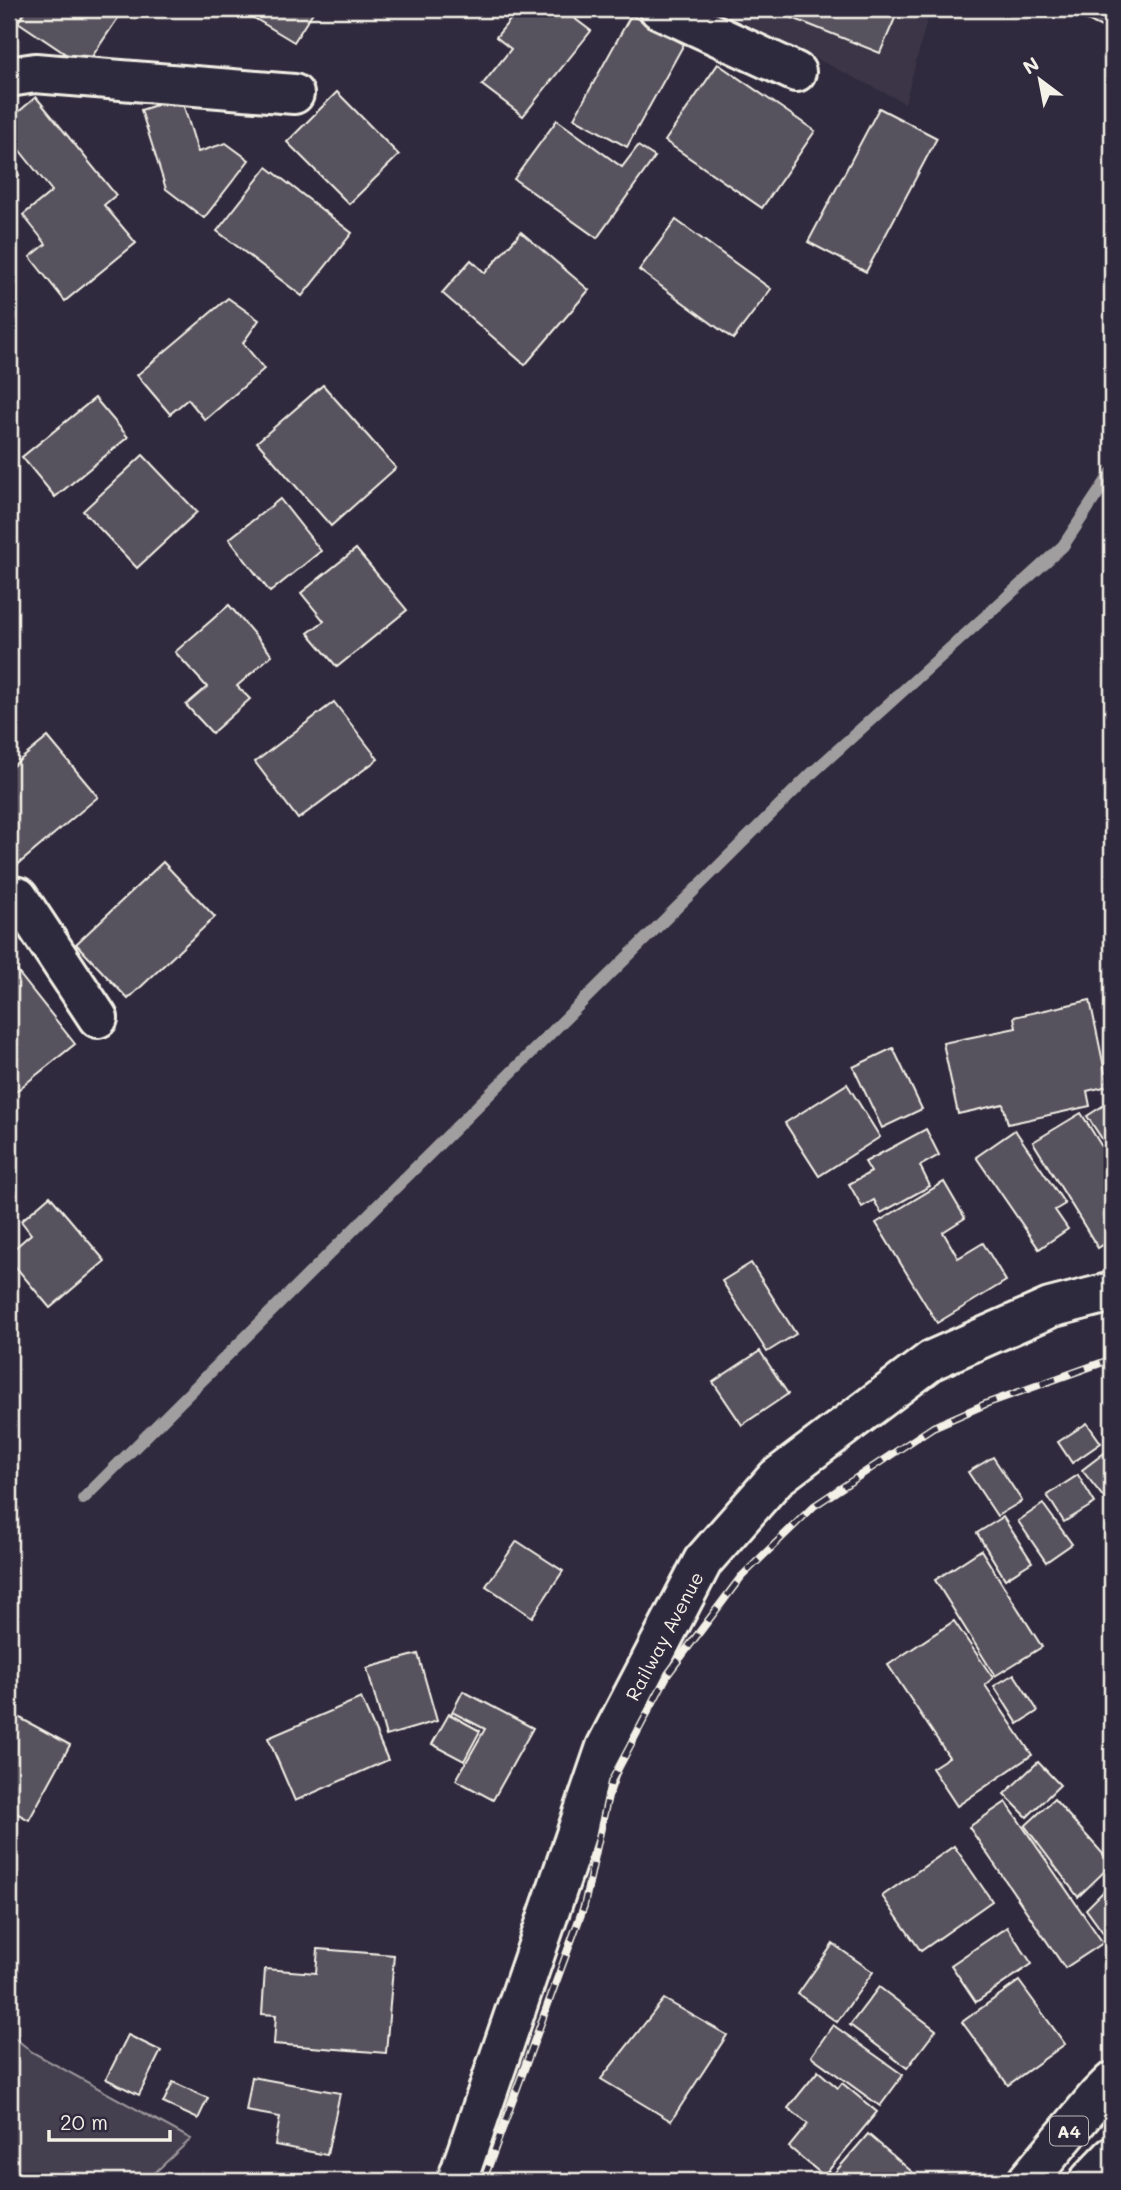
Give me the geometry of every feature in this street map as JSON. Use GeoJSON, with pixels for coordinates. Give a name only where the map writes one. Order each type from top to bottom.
{"type":"FeatureCollection","features":[{"type":"Feature","properties":{"kind":"main road"},"geometry":{"type":"LineString","coordinates":[[659,9],[796,72]]}},
{"type":"Feature","properties":{"kind":"main road"},"geometry":{"type":"LineString","coordinates":[[9,77],[35,73],[294,94]]}},
{"type":"Feature","properties":{"kind":"main road"},"geometry":{"type":"LineString","coordinates":[[9,895],[18,897],[98,1018]]}},
{"type":"Feature","properties":{"kind":"main road","name":"Railway Avenue"},"geometry":{"type":"LineString","coordinates":[[457,2181],[606,1747],[703,1561],[776,1478],[932,1360],[1050,1308],[1112,1292]]}},
{"type":"Feature","properties":{"kind":"main road","name":"A4"},"geometry":{"type":"LineString","coordinates":[[1027,2181],[1098,2095],[1112,2082]]}},
{"type":"Feature","properties":{"kind":"main road","name":"A4"},"geometry":{"type":"LineString","coordinates":[[1089,2181],[1112,2157]]}},
{"type":"Feature","properties":{"kind":"shaded area"},"geometry":{"type":"Polygon","coordinates":[[[717,9],[930,9],[905,103],[717,9]]]}},
{"type":"Feature","properties":{"kind":"shaded area"},"geometry":{"type":"Polygon","coordinates":[[[9,2033],[32,2052],[191,2139],[146,2181],[9,2181],[9,2033]]]}},
{"type":"Feature","properties":{"kind":"building"},"geometry":{"type":"Polygon","coordinates":[[[27,9],[124,9],[85,67],[18,22],[27,9]]]}},
{"type":"Feature","properties":{"kind":"building"},"geometry":{"type":"Polygon","coordinates":[[[239,9],[315,9],[294,42],[239,9]]]}},
{"type":"Feature","properties":{"kind":"building"},"geometry":{"type":"Polygon","coordinates":[[[519,9],[562,9],[591,31],[523,116],[482,85],[511,49],[496,37],[519,9]]]}},
{"type":"Feature","properties":{"kind":"building"},"geometry":{"type":"Polygon","coordinates":[[[770,9],[899,9],[880,53],[770,9]]]}},
{"type":"Feature","properties":{"kind":"building"},"geometry":{"type":"Polygon","coordinates":[[[1064,9],[1112,9],[1112,32],[1064,9]]]}},
{"type":"Feature","properties":{"kind":"building"},"geometry":{"type":"Polygon","coordinates":[[[631,15],[684,44],[627,147],[574,118],[631,15]]]}},
{"type":"Feature","properties":{"kind":"building"},"geometry":{"type":"Polygon","coordinates":[[[718,64],[815,131],[762,208],[665,141],[718,64]]]}},
{"type":"Feature","properties":{"kind":"building"},"geometry":{"type":"Polygon","coordinates":[[[337,92],[399,155],[349,204],[287,142],[337,92]]]}},
{"type":"Feature","properties":{"kind":"building"},"geometry":{"type":"Polygon","coordinates":[[[36,97],[116,195],[104,205],[136,243],[65,301],[30,257],[46,244],[23,215],[52,191],[9,137],[9,120],[36,97]]]}},
{"type":"Feature","properties":{"kind":"building"},"geometry":{"type":"Polygon","coordinates":[[[181,97],[198,152],[226,143],[249,160],[204,218],[166,189],[141,110],[181,97]]]}},
{"type":"Feature","properties":{"kind":"building"},"geometry":{"type":"Polygon","coordinates":[[[879,108],[937,138],[866,272],[808,242],[879,108]]]}},
{"type":"Feature","properties":{"kind":"building"},"geometry":{"type":"Polygon","coordinates":[[[557,120],[622,167],[638,146],[655,157],[597,238],[514,179],[557,120]]]}},
{"type":"Feature","properties":{"kind":"building"},"geometry":{"type":"Polygon","coordinates":[[[9,161],[19,175],[9,182],[9,161]]]}},
{"type":"Feature","properties":{"kind":"building"},"geometry":{"type":"Polygon","coordinates":[[[267,167],[352,233],[302,296],[217,231],[267,167]]]}},
{"type":"Feature","properties":{"kind":"building"},"geometry":{"type":"Polygon","coordinates":[[[676,220],[771,289],[733,339],[639,270],[676,220]]]}},
{"type":"Feature","properties":{"kind":"building"},"geometry":{"type":"Polygon","coordinates":[[[521,232],[589,290],[525,365],[442,293],[471,260],[485,273],[521,232]]]}},
{"type":"Feature","properties":{"kind":"building"},"geometry":{"type":"Polygon","coordinates":[[[228,298],[259,320],[243,343],[264,369],[205,420],[188,399],[170,414],[137,375],[228,298]]]}},
{"type":"Feature","properties":{"kind":"building"},"geometry":{"type":"Polygon","coordinates":[[[323,385],[396,468],[331,526],[257,442],[323,385]]]}},
{"type":"Feature","properties":{"kind":"building"},"geometry":{"type":"Polygon","coordinates":[[[95,398],[128,437],[55,497],[22,457],[95,398]]]}},
{"type":"Feature","properties":{"kind":"building"},"geometry":{"type":"Polygon","coordinates":[[[143,455],[197,512],[137,568],[83,511],[143,455]]]}},
{"type":"Feature","properties":{"kind":"building"},"geometry":{"type":"Polygon","coordinates":[[[280,499],[321,551],[270,592],[229,539],[280,499]]]}},
{"type":"Feature","properties":{"kind":"building"},"geometry":{"type":"Polygon","coordinates":[[[356,549],[407,610],[337,667],[308,633],[324,621],[301,593],[356,549]]]}},
{"type":"Feature","properties":{"kind":"building"},"geometry":{"type":"Polygon","coordinates":[[[229,605],[272,655],[237,686],[250,699],[212,733],[186,705],[207,687],[175,652],[229,605]]]}},
{"type":"Feature","properties":{"kind":"building"},"geometry":{"type":"Polygon","coordinates":[[[334,702],[378,759],[298,819],[255,762],[334,702]]]}},
{"type":"Feature","properties":{"kind":"building"},"geometry":{"type":"Polygon","coordinates":[[[48,737],[98,797],[9,872],[9,769],[48,737]]]}},
{"type":"Feature","properties":{"kind":"building"},"geometry":{"type":"Polygon","coordinates":[[[163,862],[215,917],[128,999],[76,944],[163,862]]]}},
{"type":"Feature","properties":{"kind":"building"},"geometry":{"type":"Polygon","coordinates":[[[9,961],[75,1044],[9,1097],[9,961]]]}},
{"type":"Feature","properties":{"kind":"building"},"geometry":{"type":"Polygon","coordinates":[[[1090,1000],[1108,1086],[1087,1091],[1090,1106],[1008,1124],[1003,1104],[958,1114],[943,1043],[1016,1028],[1014,1017],[1090,1000]]]}},
{"type":"Feature","properties":{"kind":"building"},"geometry":{"type":"Polygon","coordinates":[[[893,1048],[922,1109],[882,1128],[853,1067],[893,1048]]]}},
{"type":"Feature","properties":{"kind":"building"},"geometry":{"type":"Polygon","coordinates":[[[847,1084],[880,1137],[819,1176],[785,1123],[847,1084]]]}},
{"type":"Feature","properties":{"kind":"building"},"geometry":{"type":"Polygon","coordinates":[[[1112,1100],[1112,1154],[1087,1116],[1112,1100]]]}},
{"type":"Feature","properties":{"kind":"building"},"geometry":{"type":"Polygon","coordinates":[[[1081,1113],[1112,1163],[1112,1239],[1098,1248],[1033,1142],[1081,1113]]]}},
{"type":"Feature","properties":{"kind":"building"},"geometry":{"type":"Polygon","coordinates":[[[926,1129],[939,1155],[920,1166],[930,1186],[881,1213],[874,1200],[862,1207],[849,1184],[871,1172],[865,1162],[926,1129]]]}},
{"type":"Feature","properties":{"kind":"building"},"geometry":{"type":"Polygon","coordinates":[[[1015,1130],[1065,1204],[1055,1210],[1068,1229],[1039,1249],[976,1157],[1015,1130]]]}},
{"type":"Feature","properties":{"kind":"building"},"geometry":{"type":"Polygon","coordinates":[[[944,1182],[965,1218],[943,1232],[958,1258],[983,1243],[1006,1281],[937,1323],[876,1223],[944,1182]]]}},
{"type":"Feature","properties":{"kind":"building"},"geometry":{"type":"Polygon","coordinates":[[[50,1196],[105,1261],[50,1308],[9,1259],[9,1253],[31,1234],[21,1221],[50,1196]]]}},
{"type":"Feature","properties":{"kind":"building"},"geometry":{"type":"Polygon","coordinates":[[[751,1263],[796,1334],[767,1352],[722,1281],[751,1263]]]}},
{"type":"Feature","properties":{"kind":"building"},"geometry":{"type":"Polygon","coordinates":[[[760,1351],[788,1394],[742,1425],[713,1382],[760,1351]]]}},
{"type":"Feature","properties":{"kind":"building"},"geometry":{"type":"Polygon","coordinates":[[[1087,1423],[1101,1443],[1072,1463],[1058,1442],[1087,1423]]]}},
{"type":"Feature","properties":{"kind":"building"},"geometry":{"type":"Polygon","coordinates":[[[1112,1447],[1112,1508],[1082,1470],[1112,1447]]]}},
{"type":"Feature","properties":{"kind":"building"},"geometry":{"type":"Polygon","coordinates":[[[993,1457],[1022,1501],[997,1516],[968,1472],[993,1457]]]}},
{"type":"Feature","properties":{"kind":"building"},"geometry":{"type":"Polygon","coordinates":[[[1078,1475],[1095,1503],[1064,1522],[1047,1495],[1078,1475]]]}},
{"type":"Feature","properties":{"kind":"building"},"geometry":{"type":"Polygon","coordinates":[[[1043,1504],[1072,1544],[1046,1562],[1018,1521],[1043,1504]]]}},
{"type":"Feature","properties":{"kind":"building"},"geometry":{"type":"Polygon","coordinates":[[[1003,1517],[1032,1562],[1005,1579],[977,1533],[1003,1517]]]}},
{"type":"Feature","properties":{"kind":"building"},"geometry":{"type":"Polygon","coordinates":[[[517,1541],[563,1571],[532,1617],[486,1586],[517,1541]]]}},
{"type":"Feature","properties":{"kind":"building"},"geometry":{"type":"Polygon","coordinates":[[[981,1550],[1042,1647],[995,1676],[935,1580],[981,1550]]]}},
{"type":"Feature","properties":{"kind":"building"},"geometry":{"type":"Polygon","coordinates":[[[954,1621],[993,1678],[985,1685],[1032,1755],[957,1806],[932,1768],[949,1757],[888,1665],[954,1621]]]}},
{"type":"Feature","properties":{"kind":"building"},"geometry":{"type":"Polygon","coordinates":[[[418,1654],[437,1721],[386,1736],[367,1668],[418,1654]]]}},
{"type":"Feature","properties":{"kind":"building"},"geometry":{"type":"Polygon","coordinates":[[[1014,1674],[1038,1711],[1018,1724],[994,1686],[1014,1674]]]}},
{"type":"Feature","properties":{"kind":"building"},"geometry":{"type":"Polygon","coordinates":[[[463,1691],[533,1728],[493,1800],[456,1780],[485,1729],[452,1712],[463,1691]]]}},
{"type":"Feature","properties":{"kind":"building"},"geometry":{"type":"Polygon","coordinates":[[[361,1698],[388,1760],[295,1801],[268,1738],[361,1698]]]}},
{"type":"Feature","properties":{"kind":"building"},"geometry":{"type":"Polygon","coordinates":[[[9,1712],[70,1745],[29,1820],[9,1809],[9,1712]]]}},
{"type":"Feature","properties":{"kind":"building"},"geometry":{"type":"Polygon","coordinates":[[[449,1714],[480,1731],[464,1761],[432,1744],[449,1714]]]}},
{"type":"Feature","properties":{"kind":"building"},"geometry":{"type":"Polygon","coordinates":[[[1038,1762],[1060,1785],[1027,1817],[1004,1794],[1038,1762]]]}},
{"type":"Feature","properties":{"kind":"building"},"geometry":{"type":"Polygon","coordinates":[[[1054,1799],[1112,1864],[1078,1897],[1025,1826],[1054,1799]]]}},
{"type":"Feature","properties":{"kind":"building"},"geometry":{"type":"Polygon","coordinates":[[[1006,1802],[1103,1943],[1065,1968],[969,1827],[1006,1802]]]}},
{"type":"Feature","properties":{"kind":"building"},"geometry":{"type":"Polygon","coordinates":[[[954,1846],[992,1901],[921,1951],[882,1896],[954,1846]]]}},
{"type":"Feature","properties":{"kind":"building"},"geometry":{"type":"Polygon","coordinates":[[[1112,1883],[1112,1945],[1086,1909],[1112,1883]]]}},
{"type":"Feature","properties":{"kind":"building"},"geometry":{"type":"Polygon","coordinates":[[[1007,1927],[1032,1964],[976,2002],[951,1965],[1007,1927]]]}},
{"type":"Feature","properties":{"kind":"building"},"geometry":{"type":"Polygon","coordinates":[[[833,1944],[873,1972],[837,2022],[798,1994],[833,1944]]]}},
{"type":"Feature","properties":{"kind":"building"},"geometry":{"type":"Polygon","coordinates":[[[318,1949],[394,1955],[386,2053],[274,2044],[276,2015],[262,2014],[265,1969],[316,1973],[318,1949]]]}},
{"type":"Feature","properties":{"kind":"building"},"geometry":{"type":"Polygon","coordinates":[[[1019,1981],[1065,2044],[1008,2085],[962,2022],[1019,1981]]]}},
{"type":"Feature","properties":{"kind":"building"},"geometry":{"type":"Polygon","coordinates":[[[879,1987],[936,2030],[907,2068],[850,2025],[879,1987]]]}},
{"type":"Feature","properties":{"kind":"building"},"geometry":{"type":"Polygon","coordinates":[[[664,1999],[727,2035],[671,2121],[601,2079],[664,1999]]]}},
{"type":"Feature","properties":{"kind":"building"},"geometry":{"type":"Polygon","coordinates":[[[833,2025],[903,2075],[880,2106],[811,2056],[833,2025]]]}},
{"type":"Feature","properties":{"kind":"building"},"geometry":{"type":"Polygon","coordinates":[[[128,2035],[161,2051],[139,2095],[106,2079],[128,2035]]]}},
{"type":"Feature","properties":{"kind":"building"},"geometry":{"type":"Polygon","coordinates":[[[818,2071],[838,2088],[842,2083],[877,2112],[824,2176],[789,2147],[808,2124],[788,2108],[818,2071]]]}},
{"type":"Feature","properties":{"kind":"building"},"geometry":{"type":"Polygon","coordinates":[[[252,2077],[340,2093],[327,2155],[275,2145],[280,2117],[246,2111],[252,2077]]]}},
{"type":"Feature","properties":{"kind":"building"},"geometry":{"type":"Polygon","coordinates":[[[173,2082],[208,2098],[198,2119],[163,2103],[173,2082]]]}},
{"type":"Feature","properties":{"kind":"building"},"geometry":{"type":"Polygon","coordinates":[[[868,2134],[918,2177],[914,2181],[835,2181],[831,2177],[868,2134]]]}},
{"type":"Feature","properties":{"kind":"waterway"},"geometry":{"type":"LineString","coordinates":[[83,1499],[810,775],[1063,546],[1112,472]]}},
{"type":"Feature","properties":{"kind":"railway"},"geometry":{"type":"LineString","coordinates":[[483,2181],[584,1906],[611,1782],[668,1674],[741,1577],[814,1506],[933,1427],[988,1403],[1112,1359]]}}]}
